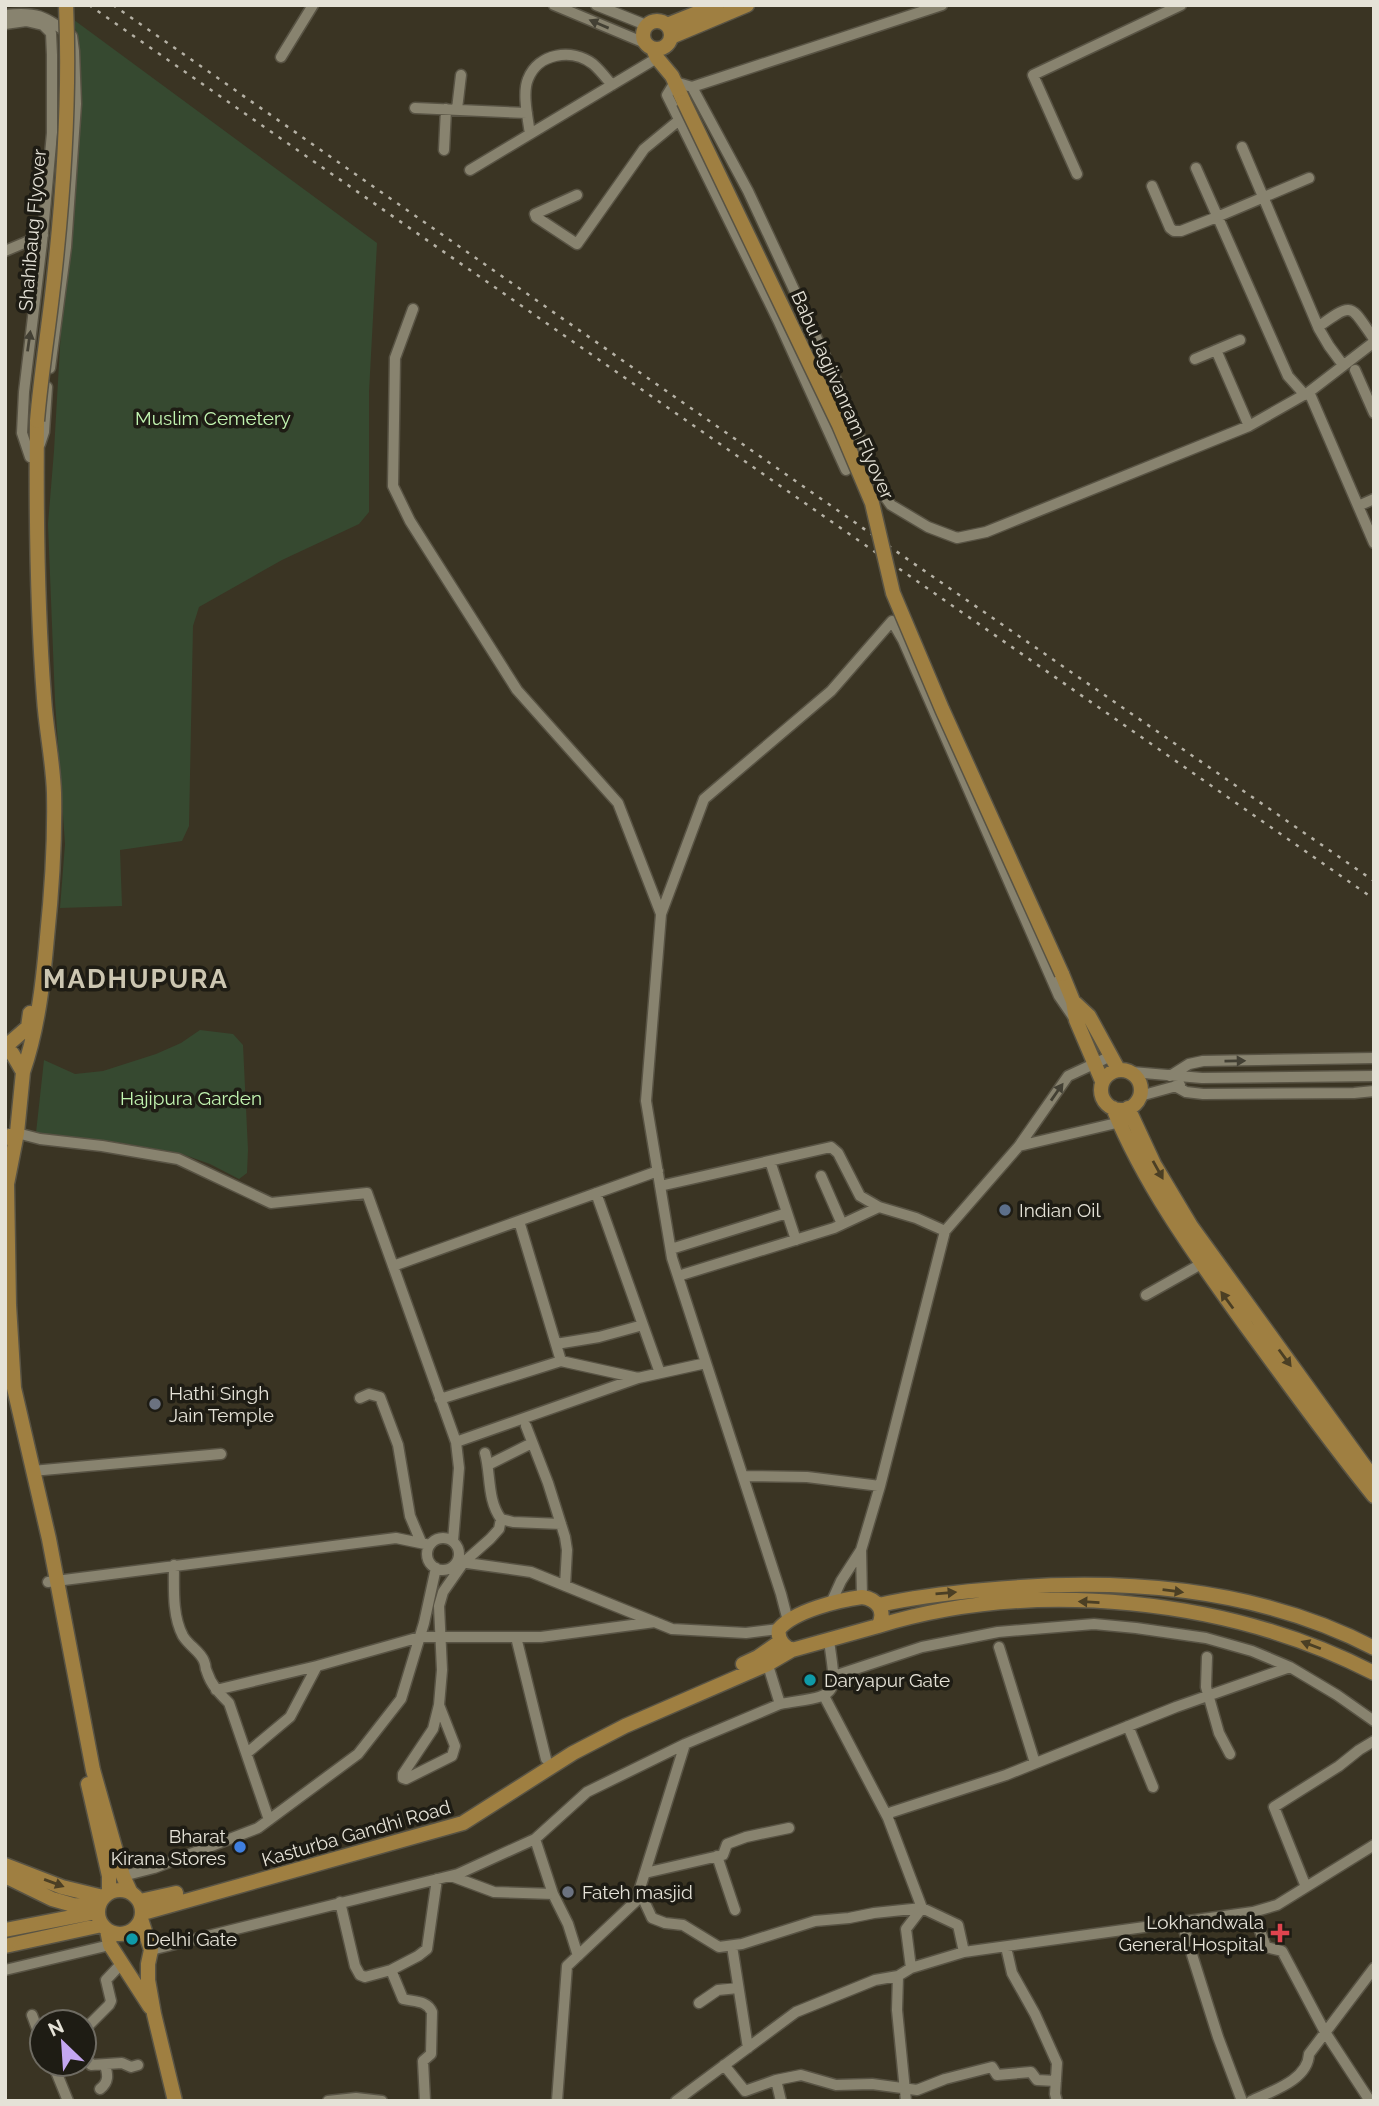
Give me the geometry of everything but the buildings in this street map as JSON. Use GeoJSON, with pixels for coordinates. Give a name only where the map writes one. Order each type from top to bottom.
{"type":"FeatureCollection","features":[{"type":"Feature","properties":{"kind":"main road","name":"Shahibaug Flyover"},"geometry":{"type":"LineString","coordinates":[[33,457],[59,151],[59,5]]}},
{"type":"Feature","properties":{"kind":"main road","name":"Shahibaug Flyover"},"geometry":{"type":"LineString","coordinates":[[34,421],[54,278],[66,152],[68,50],[65,5]]}},
{"type":"Feature","properties":{"kind":"main road"},"geometry":{"type":"LineString","coordinates":[[660,43],[693,10],[717,5]]}},
{"type":"Feature","properties":{"kind":"main road"},"geometry":{"type":"LineString","coordinates":[[660,43],[747,5]]}},
{"type":"Feature","properties":{"kind":"main road"},"geometry":{"type":"LineString","coordinates":[[646,25],[654,21],[663,22],[660,43]]}},
{"type":"Feature","properties":{"kind":"main road","name":"Babu Jagjivanram Flyover"},"geometry":{"type":"LineString","coordinates":[[646,25],[642,34],[660,43],[670,52],[674,79],[684,102],[839,425],[872,503],[893,593],[1073,1001]]}},
{"type":"Feature","properties":{"kind":"main road"},"geometry":{"type":"LineString","coordinates":[[23,1072],[12,1054],[5,1049],[28,1027],[35,988],[46,881],[47,793],[37,699],[32,596],[33,457]]}},
{"type":"Feature","properties":{"kind":"main road"},"geometry":{"type":"LineString","coordinates":[[33,457],[43,686],[54,793],[53,881],[42,995],[11,1136],[7,1184],[9,1305],[14,1388],[93,1770],[123,1876],[139,1906],[151,1950],[148,1980],[175,2101]]}},
{"type":"Feature","properties":{"kind":"main road"},"geometry":{"type":"LineString","coordinates":[[1073,1001],[1076,1020],[1102,1081]]}},
{"type":"Feature","properties":{"kind":"main road"},"geometry":{"type":"LineString","coordinates":[[1073,1001],[1089,1016],[1120,1066],[1140,1083],[1137,1102],[1123,1115]]}},
{"type":"Feature","properties":{"kind":"main road"},"geometry":{"type":"LineString","coordinates":[[1120,1066],[1102,1081],[1100,1088],[1103,1100],[1123,1115],[1191,1226],[1374,1479]]}},
{"type":"Feature","properties":{"kind":"main road"},"geometry":{"type":"LineString","coordinates":[[1123,1115],[1140,1167],[1159,1201],[1296,1395],[1374,1496]]}},
{"type":"Feature","properties":{"kind":"main road"},"geometry":{"type":"LineString","coordinates":[[5,1390],[53,1581],[85,1771],[109,1876],[103,1910],[110,1945],[154,2014]]}},
{"type":"Feature","properties":{"kind":"main road"},"geometry":{"type":"LineString","coordinates":[[879,1605],[915,1596],[1013,1587],[1086,1584],[1153,1588],[1228,1598],[1283,1611],[1325,1625],[1374,1648]]}},
{"type":"Feature","properties":{"kind":"main road"},"geometry":{"type":"LineString","coordinates":[[785,1635],[831,1603],[862,1597],[870,1598],[879,1605],[882,1616],[878,1626]]}},
{"type":"Feature","properties":{"kind":"main road"},"geometry":{"type":"LineString","coordinates":[[785,1635],[829,1641],[916,1614],[991,1604],[1088,1601],[1155,1606],[1207,1615],[1304,1642],[1374,1672]]}},
{"type":"Feature","properties":{"kind":"main road","name":"Kasturba Gandhi Road"},"geometry":{"type":"LineString","coordinates":[[139,1906],[463,1823],[573,1753],[766,1658],[785,1635]]}},
{"type":"Feature","properties":{"kind":"main road","name":"Kasturba Gandhi Road"},"geometry":{"type":"LineString","coordinates":[[139,1906],[460,1814],[568,1745],[621,1717],[766,1658]]}},
{"type":"Feature","properties":{"kind":"main road"},"geometry":{"type":"LineString","coordinates":[[5,1865],[62,1887],[103,1910],[113,1933],[133,1930],[139,1906]]}},
{"type":"Feature","properties":{"kind":"main road"},"geometry":{"type":"LineString","coordinates":[[5,1876],[52,1899],[103,1910]]}},
{"type":"Feature","properties":{"kind":"main road"},"geometry":{"type":"LineString","coordinates":[[5,1946],[103,1910],[116,1889],[139,1906]]}},
{"type":"Feature","properties":{"kind":"main road"},"geometry":{"type":"LineString","coordinates":[[5,1930],[103,1910]]}},
{"type":"Feature","properties":{"kind":"street"},"geometry":{"type":"LineString","coordinates":[[281,57],[313,5]]}},
{"type":"Feature","properties":{"kind":"street"},"geometry":{"type":"LineString","coordinates":[[470,170],[612,85],[660,43],[554,5]]}},
{"type":"Feature","properties":{"kind":"street"},"geometry":{"type":"LineString","coordinates":[[596,5],[646,25]]}},
{"type":"Feature","properties":{"kind":"street"},"geometry":{"type":"LineString","coordinates":[[692,87],[942,5]]}},
{"type":"Feature","properties":{"kind":"street"},"geometry":{"type":"LineString","coordinates":[[1077,174],[1033,75],[1181,5]]}},
{"type":"Feature","properties":{"kind":"street"},"geometry":{"type":"LineString","coordinates":[[5,15],[27,13],[46,18],[72,36],[74,51],[76,104],[66,247],[44,432],[33,457]]}},
{"type":"Feature","properties":{"kind":"street"},"geometry":{"type":"LineString","coordinates":[[5,24],[26,21],[43,25],[51,33],[52,133],[22,433],[33,457]]}},
{"type":"Feature","properties":{"kind":"street"},"geometry":{"type":"LineString","coordinates":[[530,134],[527,80],[539,62],[560,54],[580,56],[594,65],[612,85]]}},
{"type":"Feature","properties":{"kind":"street"},"geometry":{"type":"LineString","coordinates":[[444,150],[451,109],[461,75]]}},
{"type":"Feature","properties":{"kind":"street"},"geometry":{"type":"LineString","coordinates":[[846,470],[778,320],[678,121],[667,95],[674,79],[692,87],[748,191],[838,384],[883,494],[891,505],[928,527],[957,538],[986,532],[1249,426],[1307,393],[1374,341],[1354,310],[1341,310],[1318,327]]}},
{"type":"Feature","properties":{"kind":"street"},"geometry":{"type":"LineString","coordinates":[[415,108],[527,113]]}},
{"type":"Feature","properties":{"kind":"street"},"geometry":{"type":"LineString","coordinates":[[577,195],[535,214],[536,218],[577,244],[644,149],[678,121]]}},
{"type":"Feature","properties":{"kind":"street"},"geometry":{"type":"LineString","coordinates":[[1242,147],[1318,327],[1343,365]]}},
{"type":"Feature","properties":{"kind":"street"},"geometry":{"type":"LineString","coordinates":[[1196,168],[1288,376],[1307,393],[1374,542]]}},
{"type":"Feature","properties":{"kind":"street"},"geometry":{"type":"LineString","coordinates":[[1152,186],[1170,228],[1181,231],[1309,178]]}},
{"type":"Feature","properties":{"kind":"street"},"geometry":{"type":"LineString","coordinates":[[5,251],[43,235]]}},
{"type":"Feature","properties":{"kind":"street"},"geometry":{"type":"LineString","coordinates":[[413,309],[394,358],[393,486],[410,522],[517,690],[618,803],[662,914]]}},
{"type":"Feature","properties":{"kind":"street"},"geometry":{"type":"LineString","coordinates":[[1195,359],[1240,340]]}},
{"type":"Feature","properties":{"kind":"street"},"geometry":{"type":"LineString","coordinates":[[1216,350],[1249,426]]}},
{"type":"Feature","properties":{"kind":"street"},"geometry":{"type":"LineString","coordinates":[[1355,370],[1374,413]]}},
{"type":"Feature","properties":{"kind":"street"},"geometry":{"type":"LineString","coordinates":[[1358,506],[1374,499]]}},
{"type":"Feature","properties":{"kind":"street"},"geometry":{"type":"LineString","coordinates":[[461,1562],[531,1572],[672,1629],[785,1635],[782,1594],[678,1276],[660,1186],[646,1101],[662,914],[704,799],[831,691],[892,621],[1059,996],[1076,1020]]}},
{"type":"Feature","properties":{"kind":"street"},"geometry":{"type":"LineString","coordinates":[[1172,1081],[1189,1064],[1203,1061],[1374,1058]]}},
{"type":"Feature","properties":{"kind":"street"},"geometry":{"type":"LineString","coordinates":[[831,1603],[841,1581],[861,1550],[946,1231],[1019,1146],[1068,1076],[1094,1063],[1120,1066],[1172,1081],[1186,1092],[1203,1094],[1374,1091]]}},
{"type":"Feature","properties":{"kind":"street"},"geometry":{"type":"LineString","coordinates":[[1140,1096],[1172,1081],[1202,1078],[1374,1076]]}},
{"type":"Feature","properties":{"kind":"street"},"geometry":{"type":"LineString","coordinates":[[1019,1146],[1123,1115]]}},
{"type":"Feature","properties":{"kind":"street"},"geometry":{"type":"LineString","coordinates":[[11,1136],[102,1146],[178,1159],[271,1203],[367,1194],[456,1442],[459,1468],[453,1541]]}},
{"type":"Feature","properties":{"kind":"street"},"geometry":{"type":"LineString","coordinates":[[660,1186],[831,1147],[838,1153],[860,1196],[879,1207],[916,1218],[946,1231]]}},
{"type":"Feature","properties":{"kind":"street"},"geometry":{"type":"LineString","coordinates":[[770,1161],[796,1240]]}},
{"type":"Feature","properties":{"kind":"street"},"geometry":{"type":"LineString","coordinates":[[393,1266],[658,1171]]}},
{"type":"Feature","properties":{"kind":"street"},"geometry":{"type":"LineString","coordinates":[[821,1176],[842,1224]]}},
{"type":"Feature","properties":{"kind":"street"},"geometry":{"type":"LineString","coordinates":[[596,1193],[660,1373]]}},
{"type":"Feature","properties":{"kind":"street"},"geometry":{"type":"LineString","coordinates":[[678,1276],[796,1240],[842,1224],[879,1207]]}},
{"type":"Feature","properties":{"kind":"street"},"geometry":{"type":"LineString","coordinates":[[671,1249],[787,1213]]}},
{"type":"Feature","properties":{"kind":"street"},"geometry":{"type":"LineString","coordinates":[[519,1221],[561,1361]]}},
{"type":"Feature","properties":{"kind":"street"},"geometry":{"type":"LineString","coordinates":[[1146,1295],[1201,1264]]}},
{"type":"Feature","properties":{"kind":"street"},"geometry":{"type":"LineString","coordinates":[[556,1344],[599,1338],[643,1325]]}},
{"type":"Feature","properties":{"kind":"street"},"geometry":{"type":"LineString","coordinates":[[440,1399],[561,1361],[638,1378]]}},
{"type":"Feature","properties":{"kind":"street"},"geometry":{"type":"LineString","coordinates":[[456,1442],[638,1378],[706,1363]]}},
{"type":"Feature","properties":{"kind":"street"},"geometry":{"type":"LineString","coordinates":[[360,1398],[369,1394],[380,1397],[398,1445],[410,1516],[428,1550],[429,1561],[436,1568],[446,1570],[461,1562],[499,1529],[501,1519],[493,1505],[487,1459],[533,1443]]}},
{"type":"Feature","properties":{"kind":"street"},"geometry":{"type":"LineString","coordinates":[[526,1426],[561,1524],[567,1550],[565,1586]]}},
{"type":"Feature","properties":{"kind":"street"},"geometry":{"type":"LineString","coordinates":[[32,1471],[220,1454]]}},
{"type":"Feature","properties":{"kind":"street"},"geometry":{"type":"LineString","coordinates":[[743,1476],[807,1477],[880,1486]]}},
{"type":"Feature","properties":{"kind":"street"},"geometry":{"type":"LineString","coordinates":[[501,1519],[561,1524]]}},
{"type":"Feature","properties":{"kind":"street"},"geometry":{"type":"LineString","coordinates":[[53,1581],[396,1538],[425,1543],[438,1538],[449,1539],[459,1550],[461,1562],[443,1592],[439,1606],[442,1670],[439,1705],[433,1729],[403,1778],[406,1779],[452,1756],[454,1752],[455,1746],[439,1705]]}},
{"type":"Feature","properties":{"kind":"street"},"geometry":{"type":"LineString","coordinates":[[861,1550],[862,1597]]}},
{"type":"Feature","properties":{"kind":"street"},"geometry":{"type":"LineString","coordinates":[[174,1565],[174,1602],[181,1632],[199,1652],[216,1690],[229,1703],[269,1820]]}},
{"type":"Feature","properties":{"kind":"street"},"geometry":{"type":"LineString","coordinates":[[123,1876],[154,1868],[258,1828],[358,1754],[401,1699],[436,1568]]}},
{"type":"Feature","properties":{"kind":"street"},"geometry":{"type":"LineString","coordinates":[[216,1690],[419,1637],[541,1637],[655,1622]]}},
{"type":"Feature","properties":{"kind":"street"},"geometry":{"type":"LineString","coordinates":[[834,1676],[922,1647],[996,1632],[1094,1624],[1206,1638],[1252,1651],[1290,1667],[1374,1721]]}},
{"type":"Feature","properties":{"kind":"street"},"geometry":{"type":"LineString","coordinates":[[516,1637],[546,1759]]}},
{"type":"Feature","properties":{"kind":"street"},"geometry":{"type":"LineString","coordinates":[[151,1950],[458,1874],[535,1839],[587,1792],[685,1744],[780,1704],[824,1696],[830,1691],[834,1676],[829,1641]]}},
{"type":"Feature","properties":{"kind":"street"},"geometry":{"type":"LineString","coordinates":[[999,1647],[1035,1763]]}},
{"type":"Feature","properties":{"kind":"street"},"geometry":{"type":"LineString","coordinates":[[1207,1657],[1208,1695],[1219,1733],[1230,1754]]}},
{"type":"Feature","properties":{"kind":"street"},"geometry":{"type":"LineString","coordinates":[[766,1658],[780,1704]]}},
{"type":"Feature","properties":{"kind":"street"},"geometry":{"type":"LineString","coordinates":[[247,1753],[290,1717],[317,1665]]}},
{"type":"Feature","properties":{"kind":"street"},"geometry":{"type":"LineString","coordinates":[[886,1814],[1006,1775],[1208,1695],[1290,1667]]}},
{"type":"Feature","properties":{"kind":"street"},"geometry":{"type":"LineString","coordinates":[[824,1696],[886,1814],[922,1908]]}},
{"type":"Feature","properties":{"kind":"street"},"geometry":{"type":"LineString","coordinates":[[1128,1726],[1153,1787]]}},
{"type":"Feature","properties":{"kind":"street"},"geometry":{"type":"LineString","coordinates":[[1306,1887],[1273,1807],[1374,1741]]}},
{"type":"Feature","properties":{"kind":"street"},"geometry":{"type":"LineString","coordinates":[[558,2101],[567,1966],[636,1901],[685,1744]]}},
{"type":"Feature","properties":{"kind":"street"},"geometry":{"type":"LineString","coordinates":[[645,1873],[723,1855],[727,1844],[789,1828]]}},
{"type":"Feature","properties":{"kind":"street"},"geometry":{"type":"LineString","coordinates":[[535,1839],[578,1956]]}},
{"type":"Feature","properties":{"kind":"street"},"geometry":{"type":"LineString","coordinates":[[676,2101],[691,2095],[724,2065],[796,2012],[875,1980],[898,1976],[911,1968],[964,1952],[1253,1912],[1277,1905],[1374,1845]]}},
{"type":"Feature","properties":{"kind":"street"},"geometry":{"type":"LineString","coordinates":[[717,1856],[735,1910]]}},
{"type":"Feature","properties":{"kind":"street"},"geometry":{"type":"LineString","coordinates":[[450,1876],[495,1892],[553,1894]]}},
{"type":"Feature","properties":{"kind":"street"},"geometry":{"type":"LineString","coordinates":[[340,1902],[355,1966],[360,1975],[365,1977],[391,1970],[427,1949],[438,1879]]}},
{"type":"Feature","properties":{"kind":"street"},"geometry":{"type":"LineString","coordinates":[[639,1890],[652,1918],[683,1925],[719,1947],[732,1946],[815,1921],[922,1908],[958,1925],[964,1952]]}},
{"type":"Feature","properties":{"kind":"street"},"geometry":{"type":"LineString","coordinates":[[911,1968],[906,1929],[922,1908]]}},
{"type":"Feature","properties":{"kind":"street"},"geometry":{"type":"LineString","coordinates":[[1253,1912],[1266,1947],[1282,1951],[1325,2032],[1370,2101]]}},
{"type":"Feature","properties":{"kind":"street"},"geometry":{"type":"LineString","coordinates":[[1182,1923],[1218,2038],[1242,2101]]}},
{"type":"Feature","properties":{"kind":"street"},"geometry":{"type":"LineString","coordinates":[[5,1970],[110,1945]]}},
{"type":"Feature","properties":{"kind":"street"},"geometry":{"type":"LineString","coordinates":[[732,1946],[748,2048]]}},
{"type":"Feature","properties":{"kind":"street"},"geometry":{"type":"LineString","coordinates":[[1006,1947],[1012,1973],[1035,2014],[1057,2063],[1057,2101]]}},
{"type":"Feature","properties":{"kind":"street"},"geometry":{"type":"LineString","coordinates":[[98,2015],[111,2001],[106,1980],[122,1964]]}},
{"type":"Feature","properties":{"kind":"street"},"geometry":{"type":"LineString","coordinates":[[1251,2101],[1288,2083],[1304,2071],[1309,2054],[1374,1968]]}},
{"type":"Feature","properties":{"kind":"street"},"geometry":{"type":"LineString","coordinates":[[391,1970],[403,1998],[424,2002],[432,2012],[431,2054],[424,2061],[425,2101]]}},
{"type":"Feature","properties":{"kind":"street"},"geometry":{"type":"LineString","coordinates":[[898,1976],[897,2010],[906,2101]]}},
{"type":"Feature","properties":{"kind":"street"},"geometry":{"type":"LineString","coordinates":[[699,2003],[718,1990],[738,1988]]}},
{"type":"Feature","properties":{"kind":"street"},"geometry":{"type":"LineString","coordinates":[[98,2065],[138,2065]]}},
{"type":"Feature","properties":{"kind":"street"},"geometry":{"type":"LineString","coordinates":[[100,2089],[106,2084],[105,2065]]}},
{"type":"Feature","properties":{"kind":"street"},"geometry":{"type":"LineString","coordinates":[[724,2065],[746,2091],[776,2080],[801,2075],[836,2085],[872,2084],[917,2090],[945,2079],[992,2067],[997,2075],[1031,2072],[1037,2080],[1056,2081]]}},
{"type":"Feature","properties":{"kind":"street"},"geometry":{"type":"LineString","coordinates":[[59,2078],[68,2101]]}},
{"type":"Feature","properties":{"kind":"street"},"geometry":{"type":"LineString","coordinates":[[776,2080],[781,2101]]}},
{"type":"Feature","properties":{"kind":"street"},"geometry":{"type":"LineString","coordinates":[[328,2101],[356,2098],[382,2101]]}},
{"type":"Feature","properties":{"kind":"green space","name":"Muslim Cemetery"},"geometry":{"type":"Polygon","coordinates":[[[70,17],[377,243],[369,392],[369,512],[359,524],[282,560],[199,607],[193,626],[189,826],[182,841],[120,850],[122,906],[60,908],[65,844],[55,701],[48,524],[78,35],[70,17]]]}},
{"type":"Feature","properties":{"kind":"green space","name":"Hajipura Garden"},"geometry":{"type":"Polygon","coordinates":[[[200,1030],[233,1034],[243,1045],[248,1150],[247,1173],[239,1179],[210,1164],[179,1153],[116,1142],[36,1133],[44,1060],[75,1074],[103,1071],[156,1054],[181,1043],[200,1030]]]}},
{"type":"Feature","properties":{"kind":"railway"},"geometry":{"type":"LineString","coordinates":[[89,5],[1374,899]]}},
{"type":"Feature","properties":{"kind":"railway"},"geometry":{"type":"LineString","coordinates":[[113,5],[1374,881]]}},
{"type":"Feature","properties":{"kind":"place","name":"Indian Oil"},"geometry":{"type":"Point","coordinates":[1005,1210]}},
{"type":"Feature","properties":{"kind":"place","name":"Hathi Singh Jain Temple"},"geometry":{"type":"Point","coordinates":[155,1404]}},
{"type":"Feature","properties":{"kind":"place","name":"Daryapur Gate"},"geometry":{"type":"Point","coordinates":[810,1680]}},
{"type":"Feature","properties":{"kind":"place","name":"Bharat Kirana Stores"},"geometry":{"type":"Point","coordinates":[240,1847]}},
{"type":"Feature","properties":{"kind":"place","name":"Fateh masjid"},"geometry":{"type":"Point","coordinates":[568,1892]}},
{"type":"Feature","properties":{"kind":"place","name":"Lokhandwala General Hospital"},"geometry":{"type":"Point","coordinates":[1280,1933]}},
{"type":"Feature","properties":{"kind":"place","name":"Delhi Gate"},"geometry":{"type":"Point","coordinates":[132,1939]}},
{"type":"Feature","properties":{"kind":"district","name":"MADHUPURA"},"geometry":{"type":"Point","coordinates":[136,979]}}]}
